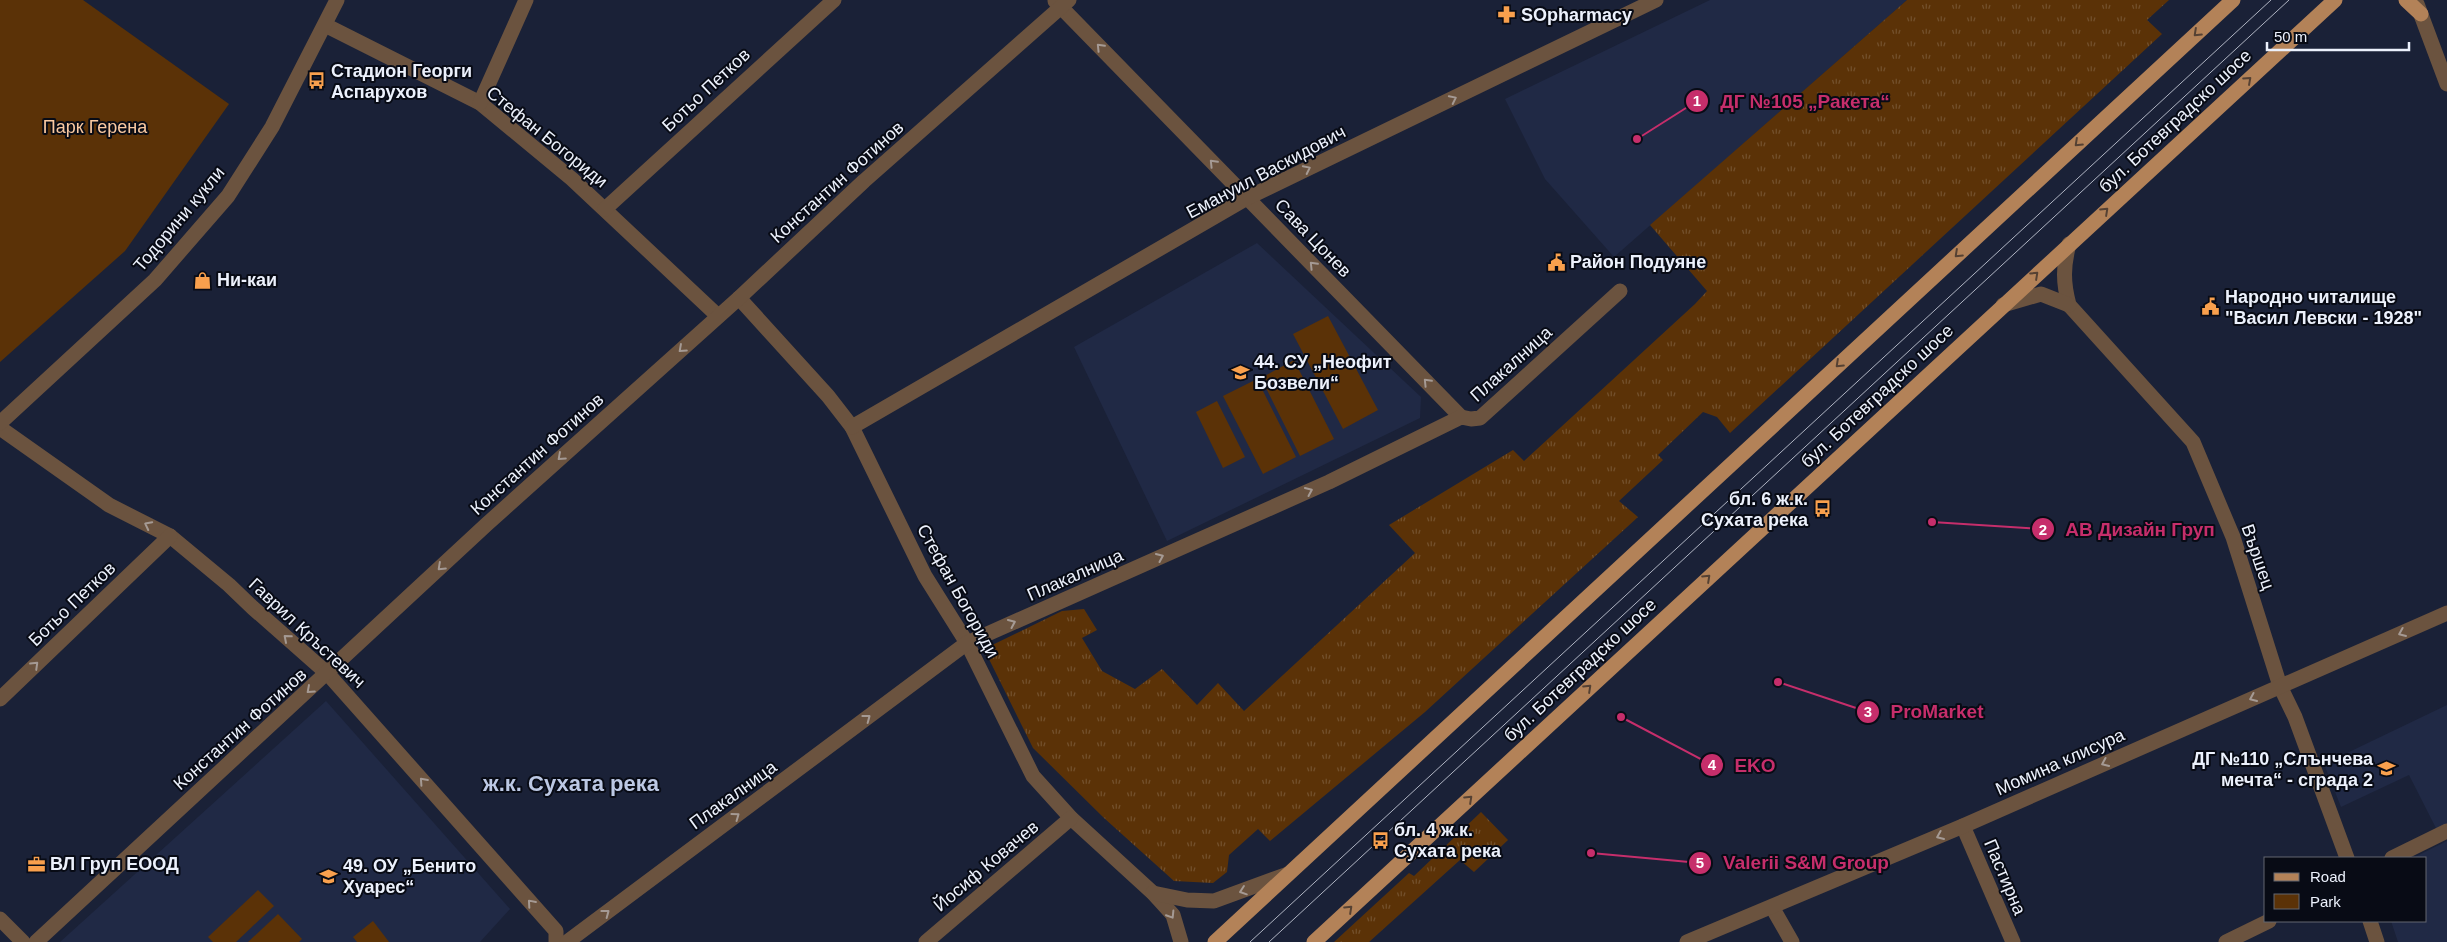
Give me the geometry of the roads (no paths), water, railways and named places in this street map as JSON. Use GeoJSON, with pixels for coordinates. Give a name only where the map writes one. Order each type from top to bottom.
{"type":"FeatureCollection","features":[{"type":"Feature","properties":{"kind":"main road"},"geometry":{"type":"LineString","coordinates":[[1215,942],[2233,0]]}},
{"type":"Feature","properties":{"kind":"main road"},"geometry":{"type":"LineString","coordinates":[[2406,0],[2421,14]]}},
{"type":"Feature","properties":{"kind":"main road","name":"бул. Ботевградско шосе"},"geometry":{"type":"LineString","coordinates":[[1314,942],[2069,244],[2334,2]]}},
{"type":"Feature","properties":{"kind":"street","name":"Тодорини кукли"},"geometry":{"type":"LineString","coordinates":[[0,423],[155,280],[228,196],[272,126],[338,0]]}},
{"type":"Feature","properties":{"kind":"street"},"geometry":{"type":"LineString","coordinates":[[480,103],[526,0]]}},
{"type":"Feature","properties":{"kind":"street","name":"Ботьо Петков"},"geometry":{"type":"LineString","coordinates":[[605,209],[834,0]]}},
{"type":"Feature","properties":{"kind":"street","name":"Емануил Васкидович"},"geometry":{"type":"LineString","coordinates":[[852,427],[1248,198],[1656,0]]}},
{"type":"Feature","properties":{"kind":"street"},"geometry":{"type":"LineString","coordinates":[[2415,0],[2447,84]]}},
{"type":"Feature","properties":{"kind":"street","name":"Сава Цонев"},"geometry":{"type":"LineString","coordinates":[[1062,2],[1248,198],[1461,417]]}},
{"type":"Feature","properties":{"kind":"street","name":"Константин Фотинов"},"geometry":{"type":"LineString","coordinates":[[36,942],[328,674],[487,524],[739,298],[864,181],[1062,2]]}},
{"type":"Feature","properties":{"kind":"street","name":"Стефан Богориди"},"geometry":{"type":"LineString","coordinates":[[326,25],[480,103],[605,209],[718,316]]}},
{"type":"Feature","properties":{"kind":"street"},"geometry":{"type":"LineString","coordinates":[[2069,244],[2063,265],[2064,284],[2069,305]]}},
{"type":"Feature","properties":{"kind":"street","name":"Плакалница"},"geometry":{"type":"LineString","coordinates":[[567,942],[967,643],[1329,482],[1461,417],[1480,418],[1490,412],[1620,291]]}},
{"type":"Feature","properties":{"kind":"street","name":"Вършец"},"geometry":{"type":"LineString","coordinates":[[2002,306],[2041,294],[2069,305],[2193,442],[2233,537],[2280,686],[2295,717],[2347,857]]}},
{"type":"Feature","properties":{"kind":"street","name":"Стефан Богориди"},"geometry":{"type":"LineString","coordinates":[[739,298],[828,396],[852,427],[925,576],[967,643],[1033,776],[1071,818],[1153,893],[1173,915],[1181,942]]}},
{"type":"Feature","properties":{"kind":"street","name":"Гаврил Кръстевич"},"geometry":{"type":"LineString","coordinates":[[0,428],[109,505],[170,536],[229,585],[328,674],[556,931],[556,942]]}},
{"type":"Feature","properties":{"kind":"street","name":"Ботьо Петков"},"geometry":{"type":"LineString","coordinates":[[0,699],[170,536]]}},
{"type":"Feature","properties":{"kind":"street","name":"Момина клисура"},"geometry":{"type":"LineString","coordinates":[[1687,942],[1963,826],[2447,613]]}},
{"type":"Feature","properties":{"kind":"street","name":"Йосиф Ковачев"},"geometry":{"type":"LineString","coordinates":[[926,942],[1071,818]]}},
{"type":"Feature","properties":{"kind":"street","name":"Пастирна"},"geometry":{"type":"LineString","coordinates":[[1963,826],[2013,942]]}},
{"type":"Feature","properties":{"kind":"street"},"geometry":{"type":"LineString","coordinates":[[2394,857],[2447,831]]}},
{"type":"Feature","properties":{"kind":"street"},"geometry":{"type":"LineString","coordinates":[[1153,893],[1187,900],[1214,900],[1288,874]]}},
{"type":"Feature","properties":{"kind":"street"},"geometry":{"type":"LineString","coordinates":[[1772,907],[1792,942]]}},
{"type":"Feature","properties":{"kind":"street"},"geometry":{"type":"LineString","coordinates":[[0,919],[23,942]]}},
{"type":"Feature","properties":{"kind":"street"},"geometry":{"type":"LineString","coordinates":[[2226,942],[2267,922]]}},
{"type":"Feature","properties":{"kind":"street"},"geometry":{"type":"LineString","coordinates":[[2370,922],[2378,942]]}},
{"type":"Feature","properties":{"kind":"tram line"},"geometry":{"type":"LineString","coordinates":[[1250,942],[2271,0]]}},
{"type":"Feature","properties":{"kind":"tram line"},"geometry":{"type":"LineString","coordinates":[[1269,942],[2289,0]]}},
{"type":"Feature","properties":{"kind":"place","name":"SOpharmacy"},"geometry":{"type":"Point","coordinates":[1507,15]}},
{"type":"Feature","properties":{"kind":"place","name":"Стадион Георги Аспарухов"},"geometry":{"type":"Point","coordinates":[317,81]}},
{"type":"Feature","properties":{"kind":"place","name":"ДГ №105 „Ракета“"},"geometry":{"type":"Point","coordinates":[1637,139]}},
{"type":"Feature","properties":{"kind":"place","name":"Район Подуяне"},"geometry":{"type":"Point","coordinates":[1556,262]}},
{"type":"Feature","properties":{"kind":"place","name":"Ни-каи"},"geometry":{"type":"Point","coordinates":[203,280]}},
{"type":"Feature","properties":{"kind":"place","name":"Народно читалище \"Васил Левски - 1928\""},"geometry":{"type":"Point","coordinates":[2211,307]}},
{"type":"Feature","properties":{"kind":"place","name":"44. СУ „Неофит Бозвели“"},"geometry":{"type":"Point","coordinates":[1240,372]}},
{"type":"Feature","properties":{"kind":"place","name":"бл. 6 ж.к. Сухата река"},"geometry":{"type":"Point","coordinates":[1822,509]}},
{"type":"Feature","properties":{"kind":"place","name":"АВ Дизайн Груп"},"geometry":{"type":"Point","coordinates":[1932,522]}},
{"type":"Feature","properties":{"kind":"place","name":"ProMarket"},"geometry":{"type":"Point","coordinates":[1778,682]}},
{"type":"Feature","properties":{"kind":"place","name":"EKO"},"geometry":{"type":"Point","coordinates":[1621,717]}},
{"type":"Feature","properties":{"kind":"place","name":"ДГ №110 „Слънчева мечта“ - сграда 2"},"geometry":{"type":"Point","coordinates":[2387,769]}},
{"type":"Feature","properties":{"kind":"place","name":"бл. 4 ж.к. Сухата река"},"geometry":{"type":"Point","coordinates":[1380,840]}},
{"type":"Feature","properties":{"kind":"place","name":"Valerii S&M Group"},"geometry":{"type":"Point","coordinates":[1591,853]}},
{"type":"Feature","properties":{"kind":"place","name":"ВЛ Груп ЕООД"},"geometry":{"type":"Point","coordinates":[36,864]}},
{"type":"Feature","properties":{"kind":"place","name":"49. ОУ „Бенито Хуарес“"},"geometry":{"type":"Point","coordinates":[329,876]}},
{"type":"Feature","properties":{"kind":"district","name":"ж.к. Сухата река"},"geometry":{"type":"Point","coordinates":[571,783]}},
{"type":"Feature","properties":{"kind":"park label","name":"Парк Герена"},"geometry":{"type":"Point","coordinates":[95,127]}}]}
